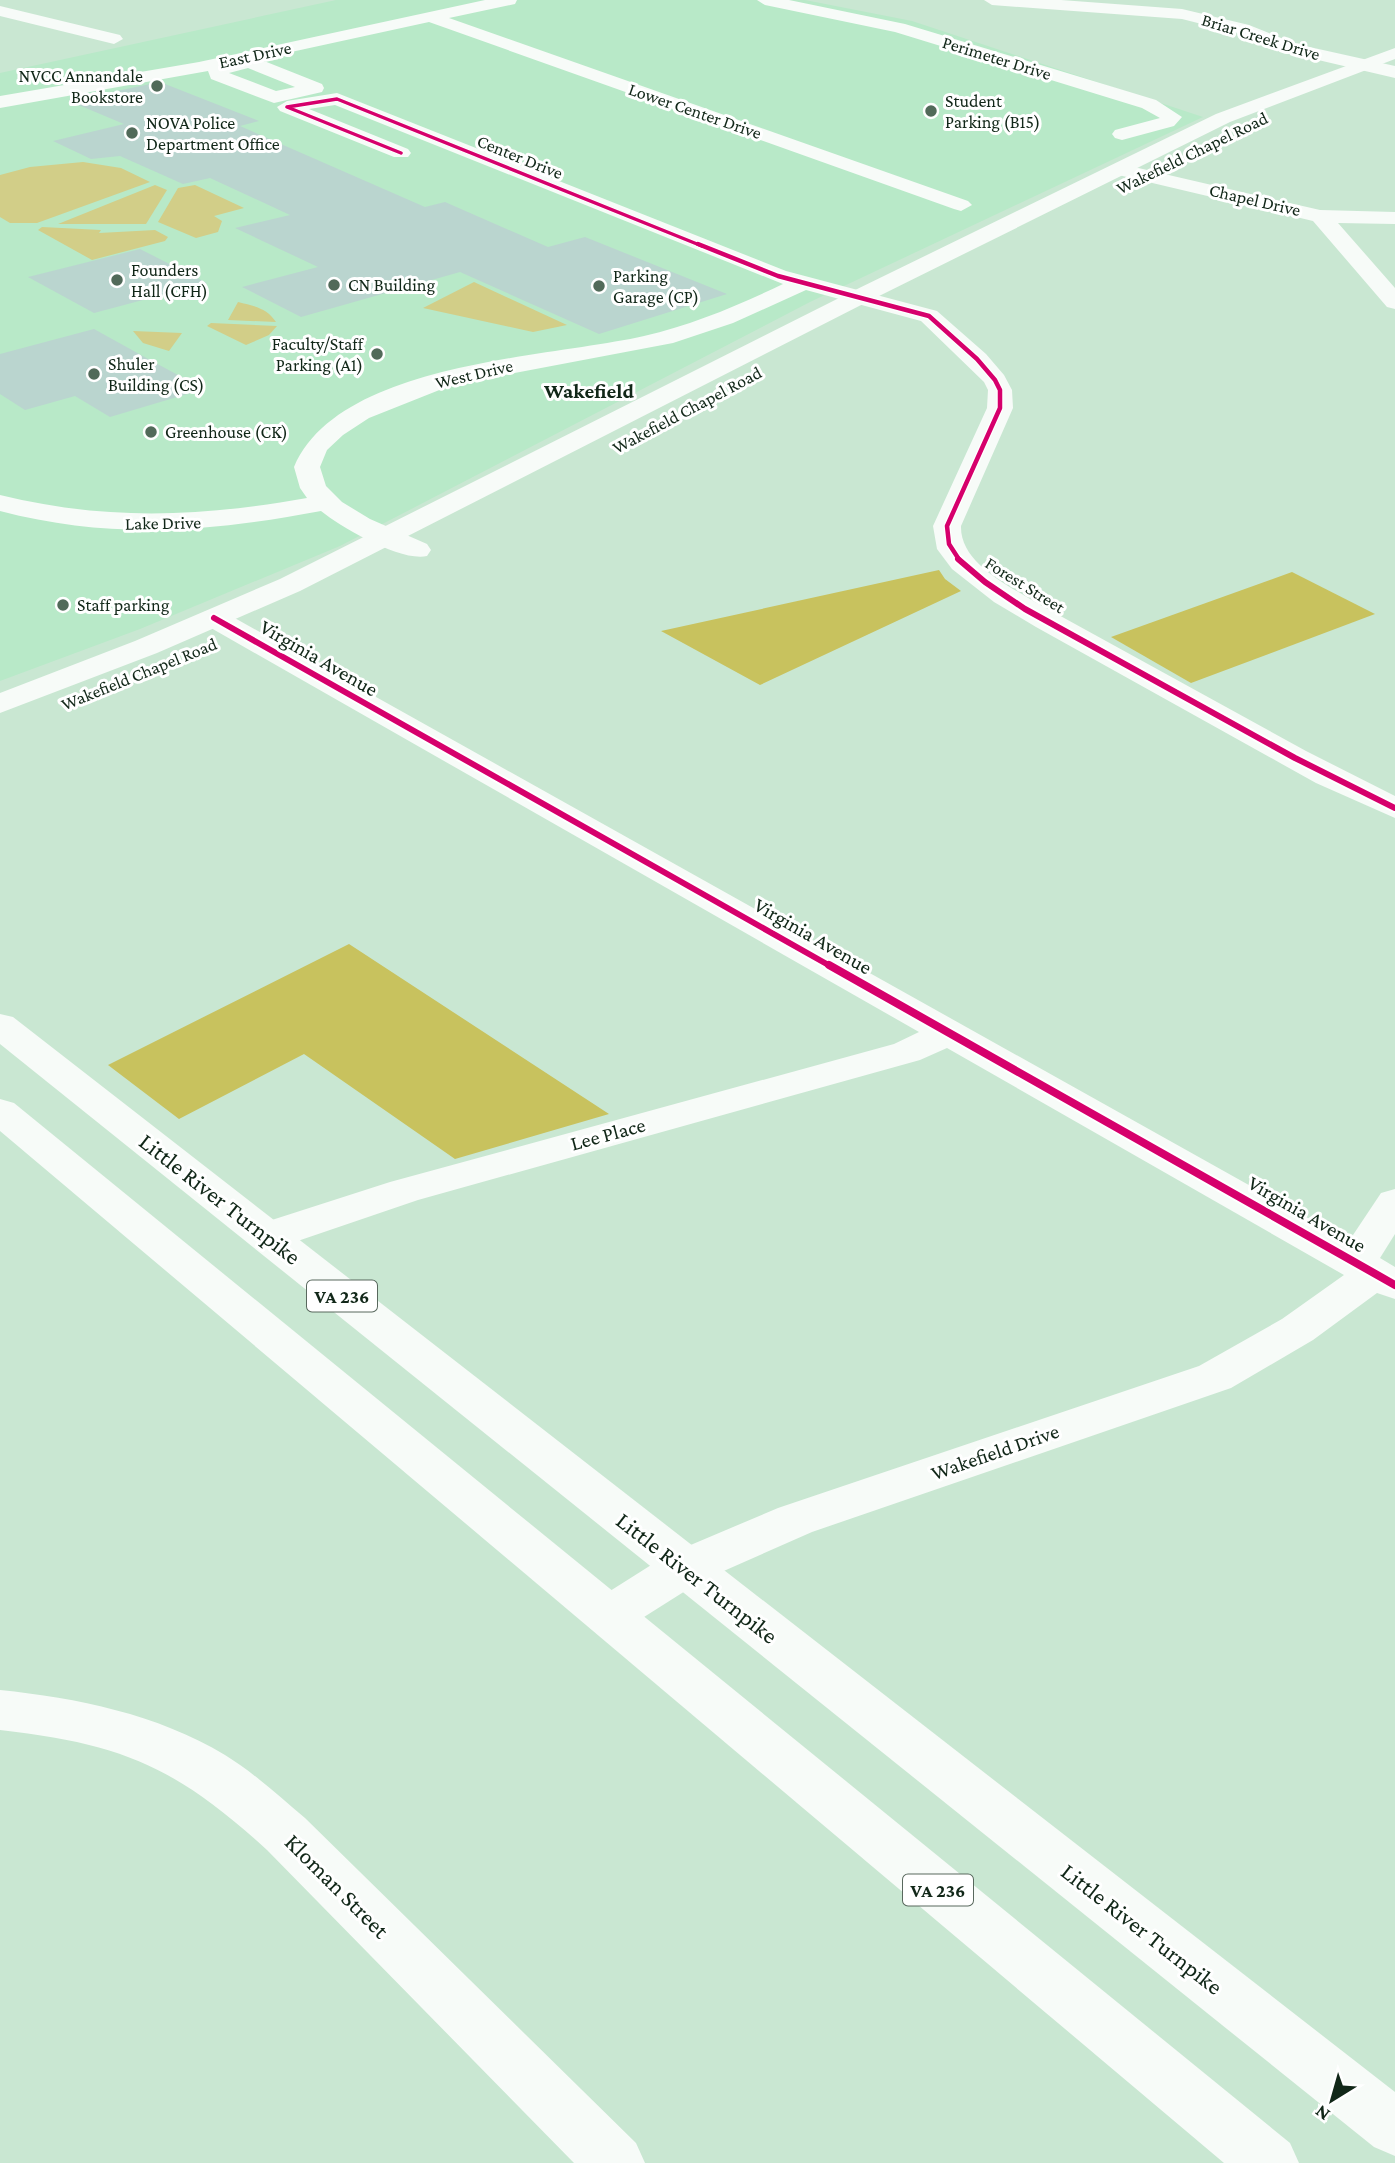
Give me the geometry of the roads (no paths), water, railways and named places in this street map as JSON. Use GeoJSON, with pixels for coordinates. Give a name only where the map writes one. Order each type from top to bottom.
{"type":"FeatureCollection","features":[{"type":"Feature","properties":{"kind":"street","name":"East Drive"},"geometry":{"type":"LineString","coordinates":[[245,60],[509,0]]}},
{"type":"Feature","properties":{"kind":"street","name":"Perimeter Drive"},"geometry":{"type":"LineString","coordinates":[[765,0],[900,28],[1149,104],[1172,117],[1167,122],[1122,134]]}},
{"type":"Feature","properties":{"kind":"street","name":"Briar Creek Drive"},"geometry":{"type":"LineString","coordinates":[[992,0],[1182,14],[1226,23],[1290,48],[1362,67],[1395,72]]}},
{"type":"Feature","properties":{"kind":"street"},"geometry":{"type":"LineString","coordinates":[[0,11],[114,39]]}},
{"type":"Feature","properties":{"kind":"street","name":"Lower Center Drive"},"geometry":{"type":"LineString","coordinates":[[430,17],[961,205]]}},
{"type":"Feature","properties":{"kind":"street","name":"Wakefield Chapel Road"},"geometry":{"type":"LineString","coordinates":[[0,704],[227,626],[290,585],[1117,169],[1248,106],[1395,53]]}},
{"type":"Feature","properties":{"kind":"street"},"geometry":{"type":"LineString","coordinates":[[245,60],[315,88],[274,97],[208,69],[245,60]]}},
{"type":"Feature","properties":{"kind":"street","name":"Wakefield Chapel Road"},"geometry":{"type":"LineString","coordinates":[[571,470],[1145,175],[1344,80],[1362,67]]}},
{"type":"Feature","properties":{"kind":"street","name":"East Drive"},"geometry":{"type":"LineString","coordinates":[[0,102],[208,69]]}},
{"type":"Feature","properties":{"kind":"street","name":"Center Drive"},"geometry":{"type":"LineString","coordinates":[[426,164],[287,107],[337,99],[802,284],[857,298]]}},
{"type":"Feature","properties":{"kind":"street","name":"Center Drive"},"geometry":{"type":"LineString","coordinates":[[401,153],[433,145],[452,147]]}},
{"type":"Feature","properties":{"kind":"street","name":"Chapel Drive"},"geometry":{"type":"LineString","coordinates":[[1117,169],[1320,216],[1395,218]]}},
{"type":"Feature","properties":{"kind":"street","name":"Center Drive"},"geometry":{"type":"LineString","coordinates":[[547,208],[583,199]]}},
{"type":"Feature","properties":{"kind":"street"},"geometry":{"type":"LineString","coordinates":[[1320,216],[1395,302]]}},
{"type":"Feature","properties":{"kind":"street","name":"West Drive"},"geometry":{"type":"LineString","coordinates":[[327,502],[310,479],[312,453],[334,429],[377,404],[458,376],[641,344],[701,328],[802,284]]}},
{"type":"Feature","properties":{"kind":"street","name":"Forest Street"},"geometry":{"type":"LineString","coordinates":[[857,298],[890,304],[929,316],[977,359],[1000,390],[1000,408],[947,526],[946,536],[953,552],[965,566],[1016,601],[1220,716],[1395,808]]}},
{"type":"Feature","properties":{"kind":"street"},"geometry":{"type":"LineString","coordinates":[[327,502],[387,537]]}},
{"type":"Feature","properties":{"kind":"street","name":"Lake Drive"},"geometry":{"type":"LineString","coordinates":[[0,503],[66,518],[159,525],[244,517],[327,502]]}},
{"type":"Feature","properties":{"kind":"street","name":"Wakefield Chapel Road"},"geometry":{"type":"LineString","coordinates":[[0,730],[227,626],[428,544],[387,537]]}},
{"type":"Feature","properties":{"kind":"street","name":"Virginia Avenue"},"geometry":{"type":"LineString","coordinates":[[227,626],[1375,1273]]}},
{"type":"Feature","properties":{"kind":"street","name":"Little River Turnpike"},"geometry":{"type":"LineString","coordinates":[[0,1025],[1395,2128]]}},
{"type":"Feature","properties":{"kind":"street","name":"Lee Place"},"geometry":{"type":"LineString","coordinates":[[268,1236],[404,1191],[907,1052],[949,1033]]}},
{"type":"Feature","properties":{"kind":"street","name":"VA 236"},"geometry":{"type":"LineString","coordinates":[[0,1111],[1269,2163]]}},
{"type":"Feature","properties":{"kind":"street","name":"Wakefield Drive"},"geometry":{"type":"LineString","coordinates":[[608,1616],[684,1568],[795,1520],[1215,1377],[1267,1351],[1318,1318],[1375,1273],[1395,1202]]}},
{"type":"Feature","properties":{"kind":"street","name":"Kloman Street"},"geometry":{"type":"LineString","coordinates":[[0,1710],[61,1716],[122,1731],[182,1755],[233,1787],[286,1834],[615,2163]]}},
{"type":"Feature","properties":{"kind":"place","name":"NVCC Annandale Bookstore"},"geometry":{"type":"Point","coordinates":[157,86]}},
{"type":"Feature","properties":{"kind":"place","name":"Student Parking (B15)"},"geometry":{"type":"Point","coordinates":[931,111]}},
{"type":"Feature","properties":{"kind":"place","name":"NOVA Police Department Office"},"geometry":{"type":"Point","coordinates":[132,133]}},
{"type":"Feature","properties":{"kind":"place","name":"Founders Hall (CFH)"},"geometry":{"type":"Point","coordinates":[117,280]}},
{"type":"Feature","properties":{"kind":"place","name":"CN Building"},"geometry":{"type":"Point","coordinates":[334,285]}},
{"type":"Feature","properties":{"kind":"place","name":"Parking Garage (CP)"},"geometry":{"type":"Point","coordinates":[599,286]}},
{"type":"Feature","properties":{"kind":"place","name":"Faculty/Staff Parking (A1)"},"geometry":{"type":"Point","coordinates":[377,354]}},
{"type":"Feature","properties":{"kind":"place","name":"Shuler Building (CS)"},"geometry":{"type":"Point","coordinates":[94,374]}},
{"type":"Feature","properties":{"kind":"place","name":"Greenhouse (CK)"},"geometry":{"type":"Point","coordinates":[151,432]}},
{"type":"Feature","properties":{"kind":"place","name":"Staff parking"},"geometry":{"type":"Point","coordinates":[63,605]}},
{"type":"Feature","properties":{"kind":"district","name":"Wakefield"},"geometry":{"type":"Point","coordinates":[589,391]}}]}
